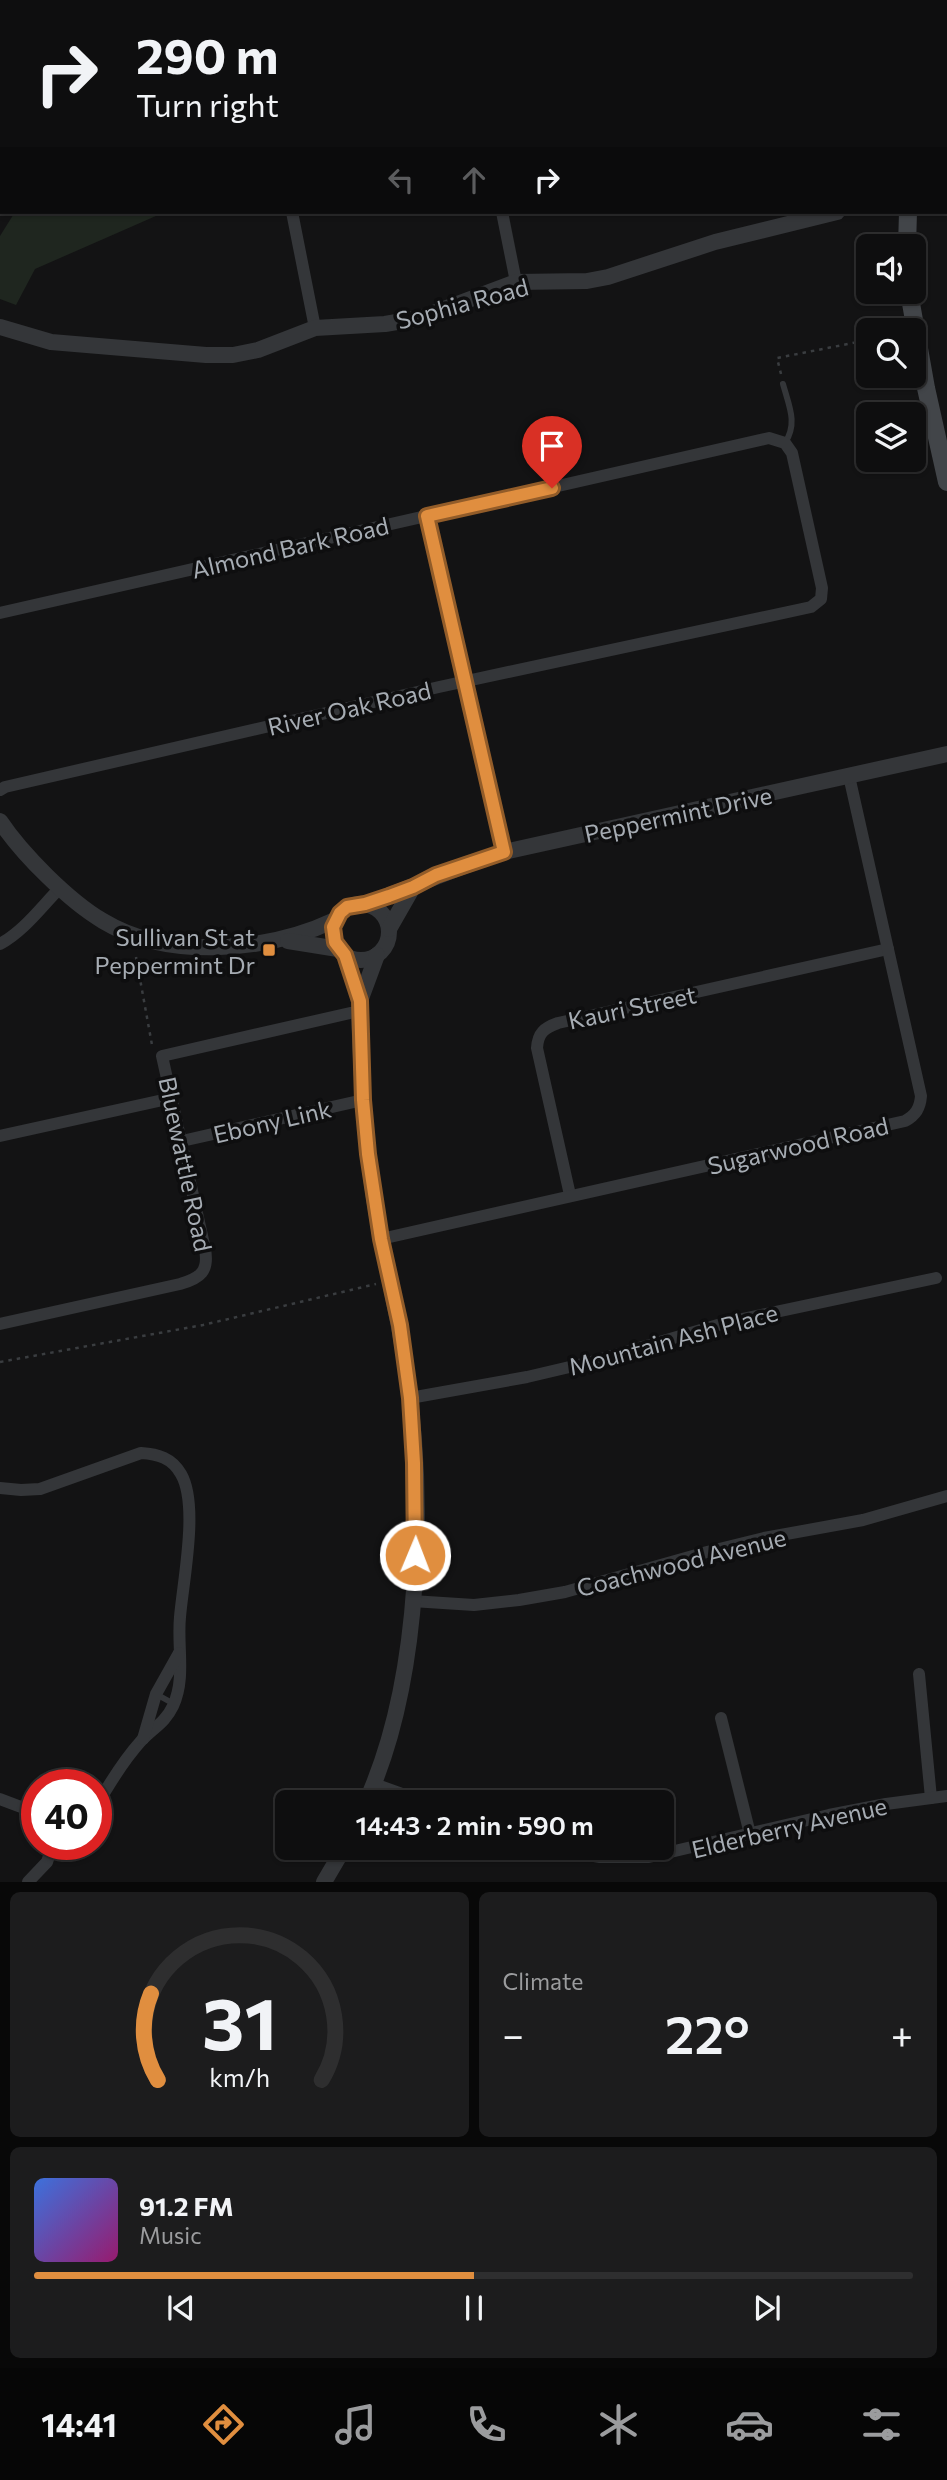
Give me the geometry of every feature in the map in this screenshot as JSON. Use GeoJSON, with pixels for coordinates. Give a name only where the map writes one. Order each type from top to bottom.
{"type":"FeatureCollection","features":[{"type":"Feature","properties":{"kind":"main road"},"geometry":{"type":"LineString","coordinates":[[907,234],[908,214]]}},
{"type":"Feature","properties":{"kind":"main road"},"geometry":{"type":"LineString","coordinates":[[911,304],[947,482]]}},
{"type":"Feature","properties":{"kind":"street"},"geometry":{"type":"LineString","coordinates":[[292,214],[315,328]]}},
{"type":"Feature","properties":{"kind":"street"},"geometry":{"type":"LineString","coordinates":[[502,214],[516,282]]}},
{"type":"Feature","properties":{"kind":"street","name":"Sophia Road"},"geometry":{"type":"LineString","coordinates":[[0,327],[51,342],[233,355],[258,350],[315,328],[385,324],[420,318],[516,282],[598,280],[715,242],[829,214]]}},
{"type":"Feature","properties":{"kind":"street","name":"Almond Bark Road"},"geometry":{"type":"LineString","coordinates":[[0,613],[742,443],[769,438],[785,443]]}},
{"type":"Feature","properties":{"kind":"street","name":"River Oak Road"},"geometry":{"type":"LineString","coordinates":[[0,790],[464,682],[811,607],[821,598],[822,589],[792,453],[785,443]]}},
{"type":"Feature","properties":{"kind":"street"},"geometry":{"type":"LineString","coordinates":[[427,516],[504,852]]}},
{"type":"Feature","properties":{"kind":"street","name":"Peppermint Drive"},"geometry":{"type":"LineString","coordinates":[[365,904],[413,887],[436,875],[504,852],[947,754]]}},
{"type":"Feature","properties":{"kind":"street","name":"Sugarwood Road"},"geometry":{"type":"LineString","coordinates":[[381,1239],[905,1121],[912,1117],[920,1105],[921,1096],[849,776]]}},
{"type":"Feature","properties":{"kind":"street"},"geometry":{"type":"LineString","coordinates":[[0,821],[60,888],[103,921],[156,942],[211,947],[282,940],[311,932],[335,920],[347,907],[365,904],[381,912],[388,929]]}},
{"type":"Feature","properties":{"kind":"street"},"geometry":{"type":"LineString","coordinates":[[360,1006],[377,955],[386,944],[388,929],[413,887]]}},
{"type":"Feature","properties":{"kind":"street"},"geometry":{"type":"LineString","coordinates":[[0,944],[10,938],[60,888]]}},
{"type":"Feature","properties":{"kind":"street"},"geometry":{"type":"LineString","coordinates":[[335,920],[333,935],[342,952],[360,1006],[363,1100],[381,1239],[400,1325],[410,1398],[416,1532],[412,1601],[399,1702],[371,1790]]}},
{"type":"Feature","properties":{"kind":"street"},"geometry":{"type":"LineString","coordinates":[[282,940],[342,952],[361,960],[377,955]]}},
{"type":"Feature","properties":{"kind":"street","name":"Kauri Street"},"geometry":{"type":"LineString","coordinates":[[570,1195],[537,1048],[542,1031],[558,1023],[888,949]]}},
{"type":"Feature","properties":{"kind":"street","name":"Bluewattle Road"},"geometry":{"type":"LineString","coordinates":[[0,1324],[180,1284],[198,1276],[207,1261],[162,1056],[360,1006]]}},
{"type":"Feature","properties":{"kind":"street"},"geometry":{"type":"LineString","coordinates":[[0,1136],[172,1098]]}},
{"type":"Feature","properties":{"kind":"street","name":"Ebony Link"},"geometry":{"type":"LineString","coordinates":[[182,1141],[363,1100]]}},
{"type":"Feature","properties":{"kind":"street","name":"Mountain Ash Place"},"geometry":{"type":"LineString","coordinates":[[410,1398],[527,1377],[594,1361],[728,1322],[936,1278]]}},
{"type":"Feature","properties":{"kind":"street"},"geometry":{"type":"LineString","coordinates":[[0,1488],[40,1489],[141,1453],[154,1454],[173,1463],[182,1474],[186,1485],[189,1527],[179,1652],[180,1684],[174,1704],[162,1724],[143,1739],[112,1780]]}},
{"type":"Feature","properties":{"kind":"street","name":"Coachwood Avenue"},"geometry":{"type":"LineString","coordinates":[[412,1601],[474,1605],[565,1592],[707,1552],[764,1538],[863,1520],[947,1496]]}},
{"type":"Feature","properties":{"kind":"street"},"geometry":{"type":"LineString","coordinates":[[143,1739],[156,1694],[179,1652]]}},
{"type":"Feature","properties":{"kind":"street"},"geometry":{"type":"LineString","coordinates":[[919,1674],[931,1798]]}},
{"type":"Feature","properties":{"kind":"street"},"geometry":{"type":"LineString","coordinates":[[721,1718],[750,1834]]}},
{"type":"Feature","properties":{"kind":"street"},"geometry":{"type":"LineString","coordinates":[[374,1784],[391,1790]]}},
{"type":"Feature","properties":{"kind":"street","name":"Elderberry Avenue"},"geometry":{"type":"LineString","coordinates":[[674,1852],[829,1815],[947,1796]]}},
{"type":"Feature","properties":{"kind":"street"},"geometry":{"type":"LineString","coordinates":[[0,1799],[21,1807]]}},
{"type":"Feature","properties":{"kind":"street"},"geometry":{"type":"LineString","coordinates":[[28,1881],[47,1860]]}},
{"type":"Feature","properties":{"kind":"street"},"geometry":{"type":"LineString","coordinates":[[324,1881],[337,1860]]}},
{"type":"Feature","properties":{"kind":"lane"},"geometry":{"type":"LineString","coordinates":[[783,384],[792,421],[792,432],[785,443]]}},
{"type":"Feature","properties":{"kind":"lane"},"geometry":{"type":"LineString","coordinates":[[156,1694],[174,1704]]}},
{"type":"Feature","properties":{"kind":"path"},"geometry":{"type":"LineString","coordinates":[[783,384],[777,358],[856,342]]}},
{"type":"Feature","properties":{"kind":"path"},"geometry":{"type":"LineString","coordinates":[[0,1362],[203,1325],[390,1280]]}},
{"type":"Feature","properties":{"kind":"shaded area"},"geometry":{"type":"Polygon","coordinates":[[[14,214],[160,214],[35,269],[16,305],[0,299],[0,236],[14,214]]]}},
{"type":"Feature","properties":{"kind":"place","name":"Sullivan St at Peppermint Dr"},"geometry":{"type":"Point","coordinates":[269,950]}},
{"type":"Feature","properties":{"kind":"route"},"geometry":{"type":"LineString","coordinates":[[415,1555],[410,1398],[400,1325],[381,1239],[368,1154],[363,1100],[360,1001],[345,955],[335,942],[333,927],[335,920],[347,907],[389,896],[436,875],[504,852],[427,516],[552,488]]}}]}
